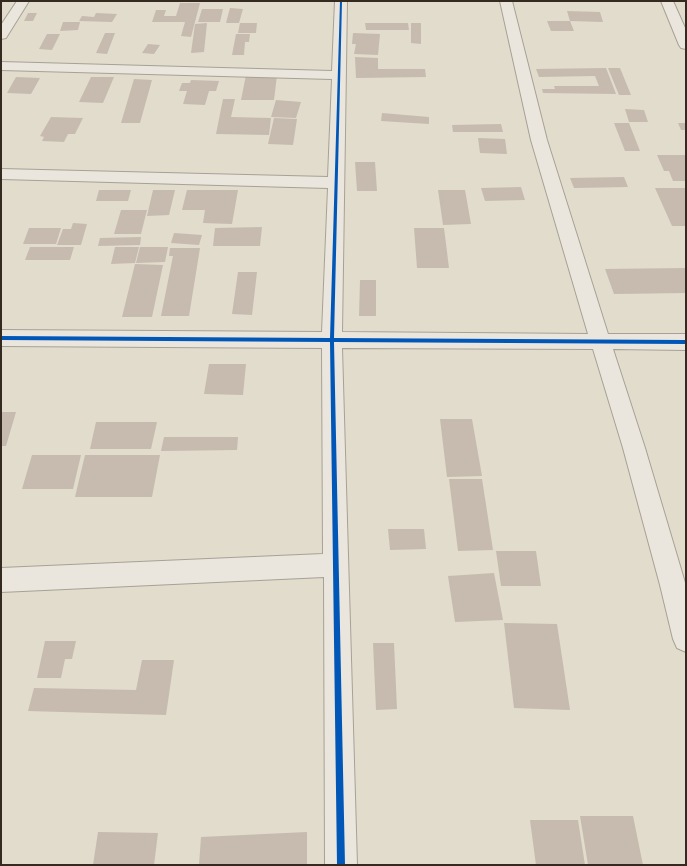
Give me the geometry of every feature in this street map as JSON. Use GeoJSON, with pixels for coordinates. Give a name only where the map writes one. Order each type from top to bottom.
{"type":"FeatureCollection","features":[{"type":"Feature","properties":{"kind":"street"},"geometry":{"type":"LineString","coordinates":[[1,35],[23,1]]}},
{"type":"Feature","properties":{"kind":"street"},"geometry":{"type":"LineString","coordinates":[[341,1],[332,340],[341,865]]}},
{"type":"Feature","properties":{"kind":"street"},"geometry":{"type":"LineString","coordinates":[[506,1],[539,140],[561,217],[634,448],[673,585],[686,638]]}},
{"type":"Feature","properties":{"kind":"street"},"geometry":{"type":"LineString","coordinates":[[667,1],[686,45]]}},
{"type":"Feature","properties":{"kind":"street"},"geometry":{"type":"LineString","coordinates":[[1,66],[339,75]]}},
{"type":"Feature","properties":{"kind":"street"},"geometry":{"type":"LineString","coordinates":[[1,174],[336,183]]}},
{"type":"Feature","properties":{"kind":"street"},"geometry":{"type":"LineString","coordinates":[[1,338],[686,342]]}},
{"type":"Feature","properties":{"kind":"street"},"geometry":{"type":"LineString","coordinates":[[1,580],[336,565]]}},
{"type":"Feature","properties":{"kind":"building"},"geometry":{"type":"Polygon","coordinates":[[[180,3],[200,3],[191,37],[181,36],[185,22],[152,22],[156,10],[166,10],[164,16],[176,16],[180,3]]]}},
{"type":"Feature","properties":{"kind":"building"},"geometry":{"type":"Polygon","coordinates":[[[230,8],[243,9],[239,23],[226,23],[230,8]]]}},
{"type":"Feature","properties":{"kind":"building"},"geometry":{"type":"Polygon","coordinates":[[[202,9],[223,9],[220,22],[198,22],[202,9]]]}},
{"type":"Feature","properties":{"kind":"building"},"geometry":{"type":"Polygon","coordinates":[[[567,11],[600,12],[603,22],[570,21],[567,11]]]}},
{"type":"Feature","properties":{"kind":"building"},"geometry":{"type":"Polygon","coordinates":[[[28,13],[37,13],[33,21],[24,21],[28,13]]]}},
{"type":"Feature","properties":{"kind":"building"},"geometry":{"type":"Polygon","coordinates":[[[96,13],[117,14],[112,22],[79,21],[82,16],[94,17],[96,13]]]}},
{"type":"Feature","properties":{"kind":"building"},"geometry":{"type":"Polygon","coordinates":[[[547,21],[570,21],[574,31],[551,31],[547,21]]]}},
{"type":"Feature","properties":{"kind":"building"},"geometry":{"type":"Polygon","coordinates":[[[63,22],[80,22],[78,30],[60,31],[63,22]]]}},
{"type":"Feature","properties":{"kind":"building"},"geometry":{"type":"Polygon","coordinates":[[[207,23],[204,52],[191,53],[195,24],[207,23]]]}},
{"type":"Feature","properties":{"kind":"building"},"geometry":{"type":"Polygon","coordinates":[[[240,23],[257,23],[256,33],[238,33],[240,23]]]}},
{"type":"Feature","properties":{"kind":"building"},"geometry":{"type":"Polygon","coordinates":[[[365,23],[408,23],[409,30],[366,30],[365,23]]]}},
{"type":"Feature","properties":{"kind":"building"},"geometry":{"type":"Polygon","coordinates":[[[411,23],[421,23],[421,44],[411,43],[411,23]]]}},
{"type":"Feature","properties":{"kind":"building"},"geometry":{"type":"Polygon","coordinates":[[[105,33],[115,33],[107,54],[96,53],[105,33]]]}},
{"type":"Feature","properties":{"kind":"building"},"geometry":{"type":"Polygon","coordinates":[[[353,33],[380,34],[378,55],[354,54],[356,44],[352,44],[353,33]]]}},
{"type":"Feature","properties":{"kind":"building"},"geometry":{"type":"Polygon","coordinates":[[[47,34],[60,34],[52,50],[39,49],[47,34]]]}},
{"type":"Feature","properties":{"kind":"building"},"geometry":{"type":"Polygon","coordinates":[[[236,34],[250,34],[249,42],[245,42],[244,55],[232,55],[236,34]]]}},
{"type":"Feature","properties":{"kind":"building"},"geometry":{"type":"Polygon","coordinates":[[[148,44],[160,45],[154,54],[142,53],[148,44]]]}},
{"type":"Feature","properties":{"kind":"building"},"geometry":{"type":"Polygon","coordinates":[[[355,57],[378,58],[378,69],[425,69],[426,77],[356,78],[355,57]]]}},
{"type":"Feature","properties":{"kind":"building"},"geometry":{"type":"Polygon","coordinates":[[[606,68],[616,94],[543,93],[542,89],[555,89],[554,86],[599,86],[595,76],[539,77],[536,69],[606,68]]]}},
{"type":"Feature","properties":{"kind":"building"},"geometry":{"type":"Polygon","coordinates":[[[608,68],[620,68],[631,95],[619,95],[608,68]]]}},
{"type":"Feature","properties":{"kind":"building"},"geometry":{"type":"Polygon","coordinates":[[[246,75],[277,75],[274,100],[241,100],[246,75]]]}},
{"type":"Feature","properties":{"kind":"building"},"geometry":{"type":"Polygon","coordinates":[[[16,77],[40,78],[31,94],[7,93],[16,77]]]}},
{"type":"Feature","properties":{"kind":"building"},"geometry":{"type":"Polygon","coordinates":[[[91,77],[114,77],[103,103],[79,102],[91,77]]]}},
{"type":"Feature","properties":{"kind":"building"},"geometry":{"type":"Polygon","coordinates":[[[134,79],[152,80],[140,123],[121,123],[134,79]]]}},
{"type":"Feature","properties":{"kind":"building"},"geometry":{"type":"Polygon","coordinates":[[[191,80],[219,81],[216,91],[209,91],[205,105],[183,104],[187,91],[179,91],[182,83],[190,83],[191,80]]]}},
{"type":"Feature","properties":{"kind":"building"},"geometry":{"type":"Polygon","coordinates":[[[223,99],[235,99],[231,117],[271,118],[269,135],[216,134],[223,99]]]}},
{"type":"Feature","properties":{"kind":"building"},"geometry":{"type":"Polygon","coordinates":[[[276,100],[301,102],[296,118],[271,117],[276,100]]]}},
{"type":"Feature","properties":{"kind":"building"},"geometry":{"type":"Polygon","coordinates":[[[625,109],[644,110],[648,122],[629,122],[625,109]]]}},
{"type":"Feature","properties":{"kind":"building"},"geometry":{"type":"Polygon","coordinates":[[[382,113],[429,117],[429,124],[381,121],[382,113]]]}},
{"type":"Feature","properties":{"kind":"building"},"geometry":{"type":"Polygon","coordinates":[[[51,117],[83,118],[75,134],[68,134],[64,142],[42,141],[44,137],[40,136],[51,117]]]}},
{"type":"Feature","properties":{"kind":"building"},"geometry":{"type":"Polygon","coordinates":[[[274,118],[297,119],[293,145],[268,144],[274,118]]]}},
{"type":"Feature","properties":{"kind":"building"},"geometry":{"type":"Polygon","coordinates":[[[614,123],[629,123],[640,151],[625,151],[614,123]]]}},
{"type":"Feature","properties":{"kind":"building"},"geometry":{"type":"Polygon","coordinates":[[[678,123],[686,123],[686,130],[681,130],[678,123]]]}},
{"type":"Feature","properties":{"kind":"building"},"geometry":{"type":"Polygon","coordinates":[[[501,124],[503,132],[453,132],[452,125],[501,124]]]}},
{"type":"Feature","properties":{"kind":"building"},"geometry":{"type":"Polygon","coordinates":[[[478,138],[505,139],[507,154],[480,153],[478,138]]]}},
{"type":"Feature","properties":{"kind":"building"},"geometry":{"type":"Polygon","coordinates":[[[657,155],[686,155],[686,181],[673,181],[669,171],[664,171],[657,155]]]}},
{"type":"Feature","properties":{"kind":"building"},"geometry":{"type":"Polygon","coordinates":[[[355,162],[375,162],[377,191],[357,191],[355,162]]]}},
{"type":"Feature","properties":{"kind":"building"},"geometry":{"type":"Polygon","coordinates":[[[624,177],[628,187],[574,188],[570,178],[624,177]]]}},
{"type":"Feature","properties":{"kind":"building"},"geometry":{"type":"Polygon","coordinates":[[[521,187],[525,200],[485,201],[481,188],[521,187]]]}},
{"type":"Feature","properties":{"kind":"building"},"geometry":{"type":"Polygon","coordinates":[[[655,188],[686,188],[686,226],[672,226],[655,188]]]}},
{"type":"Feature","properties":{"kind":"building"},"geometry":{"type":"Polygon","coordinates":[[[99,190],[131,190],[128,201],[96,201],[99,190]]]}},
{"type":"Feature","properties":{"kind":"building"},"geometry":{"type":"Polygon","coordinates":[[[153,190],[175,190],[169,215],[147,216],[153,190]]]}},
{"type":"Feature","properties":{"kind":"building"},"geometry":{"type":"Polygon","coordinates":[[[187,190],[238,190],[232,224],[203,223],[205,210],[182,210],[187,190]]]}},
{"type":"Feature","properties":{"kind":"building"},"geometry":{"type":"Polygon","coordinates":[[[438,190],[465,190],[471,224],[443,225],[438,190]]]}},
{"type":"Feature","properties":{"kind":"building"},"geometry":{"type":"Polygon","coordinates":[[[121,210],[147,210],[141,234],[114,234],[121,210]]]}},
{"type":"Feature","properties":{"kind":"building"},"geometry":{"type":"Polygon","coordinates":[[[73,223],[87,224],[81,245],[57,245],[63,229],[71,229],[73,223]]]}},
{"type":"Feature","properties":{"kind":"building"},"geometry":{"type":"Polygon","coordinates":[[[262,227],[260,246],[213,246],[215,228],[262,227]]]}},
{"type":"Feature","properties":{"kind":"building"},"geometry":{"type":"Polygon","coordinates":[[[29,228],[61,228],[56,244],[23,244],[29,228]]]}},
{"type":"Feature","properties":{"kind":"building"},"geometry":{"type":"Polygon","coordinates":[[[414,228],[444,228],[449,268],[417,268],[414,228]]]}},
{"type":"Feature","properties":{"kind":"building"},"geometry":{"type":"Polygon","coordinates":[[[174,233],[202,235],[199,245],[171,243],[174,233]]]}},
{"type":"Feature","properties":{"kind":"building"},"geometry":{"type":"Polygon","coordinates":[[[141,237],[140,245],[98,246],[100,238],[141,237]]]}},
{"type":"Feature","properties":{"kind":"building"},"geometry":{"type":"Polygon","coordinates":[[[30,247],[74,247],[70,260],[25,260],[30,247]]]}},
{"type":"Feature","properties":{"kind":"building"},"geometry":{"type":"Polygon","coordinates":[[[115,247],[139,247],[135,263],[111,264],[115,247]]]}},
{"type":"Feature","properties":{"kind":"building"},"geometry":{"type":"Polygon","coordinates":[[[140,247],[168,247],[165,262],[136,263],[140,247]]]}},
{"type":"Feature","properties":{"kind":"building"},"geometry":{"type":"Polygon","coordinates":[[[170,248],[200,248],[189,316],[161,316],[173,256],[169,256],[170,248]]]}},
{"type":"Feature","properties":{"kind":"building"},"geometry":{"type":"Polygon","coordinates":[[[135,264],[163,265],[152,317],[122,317],[135,264]]]}},
{"type":"Feature","properties":{"kind":"building"},"geometry":{"type":"Polygon","coordinates":[[[686,268],[686,293],[614,294],[605,269],[686,268]]]}},
{"type":"Feature","properties":{"kind":"building"},"geometry":{"type":"Polygon","coordinates":[[[238,272],[257,272],[252,315],[232,314],[238,272]]]}},
{"type":"Feature","properties":{"kind":"building"},"geometry":{"type":"Polygon","coordinates":[[[360,280],[376,280],[376,316],[359,316],[360,280]]]}},
{"type":"Feature","properties":{"kind":"building"},"geometry":{"type":"Polygon","coordinates":[[[209,364],[246,364],[243,395],[204,394],[209,364]]]}},
{"type":"Feature","properties":{"kind":"building"},"geometry":{"type":"Polygon","coordinates":[[[1,412],[16,412],[6,446],[1,446],[1,412]]]}},
{"type":"Feature","properties":{"kind":"building"},"geometry":{"type":"Polygon","coordinates":[[[440,419],[472,419],[482,476],[447,477],[440,419]]]}},
{"type":"Feature","properties":{"kind":"building"},"geometry":{"type":"Polygon","coordinates":[[[96,422],[157,422],[151,449],[90,449],[96,422]]]}},
{"type":"Feature","properties":{"kind":"building"},"geometry":{"type":"Polygon","coordinates":[[[164,437],[238,437],[237,450],[161,451],[164,437]]]}},
{"type":"Feature","properties":{"kind":"building"},"geometry":{"type":"Polygon","coordinates":[[[32,455],[81,455],[73,489],[22,489],[32,455]]]}},
{"type":"Feature","properties":{"kind":"building"},"geometry":{"type":"Polygon","coordinates":[[[85,455],[160,455],[152,497],[75,497],[85,455]]]}},
{"type":"Feature","properties":{"kind":"building"},"geometry":{"type":"Polygon","coordinates":[[[449,479],[482,479],[493,550],[458,551],[449,479]]]}},
{"type":"Feature","properties":{"kind":"building"},"geometry":{"type":"Polygon","coordinates":[[[388,529],[424,529],[426,549],[390,550],[388,529]]]}},
{"type":"Feature","properties":{"kind":"building"},"geometry":{"type":"Polygon","coordinates":[[[496,551],[536,551],[541,586],[501,586],[496,551]]]}},
{"type":"Feature","properties":{"kind":"building"},"geometry":{"type":"Polygon","coordinates":[[[494,573],[503,620],[455,622],[448,576],[494,573]]]}},
{"type":"Feature","properties":{"kind":"building"},"geometry":{"type":"Polygon","coordinates":[[[504,623],[557,624],[570,710],[514,708],[504,623]]]}},
{"type":"Feature","properties":{"kind":"building"},"geometry":{"type":"Polygon","coordinates":[[[45,641],[76,641],[72,659],[65,659],[61,678],[37,678],[45,641]]]}},
{"type":"Feature","properties":{"kind":"building"},"geometry":{"type":"Polygon","coordinates":[[[373,643],[394,643],[397,709],[376,710],[373,643]]]}},
{"type":"Feature","properties":{"kind":"building"},"geometry":{"type":"Polygon","coordinates":[[[142,660],[174,660],[166,715],[28,711],[34,688],[136,690],[142,660]]]}},
{"type":"Feature","properties":{"kind":"building"},"geometry":{"type":"Polygon","coordinates":[[[580,816],[633,816],[643,865],[588,865],[580,816]]]}},
{"type":"Feature","properties":{"kind":"building"},"geometry":{"type":"Polygon","coordinates":[[[530,820],[578,820],[585,865],[536,865],[530,820]]]}},
{"type":"Feature","properties":{"kind":"building"},"geometry":{"type":"Polygon","coordinates":[[[98,832],[158,833],[154,865],[93,865],[98,832]]]}},
{"type":"Feature","properties":{"kind":"building"},"geometry":{"type":"Polygon","coordinates":[[[307,832],[307,865],[199,865],[201,837],[307,832]]]}},
{"type":"Feature","properties":{"kind":"cycle path"},"geometry":{"type":"LineString","coordinates":[[341,1],[332,340],[341,865]]}},
{"type":"Feature","properties":{"kind":"cycle path"},"geometry":{"type":"LineString","coordinates":[[1,338],[686,342]]}}]}
